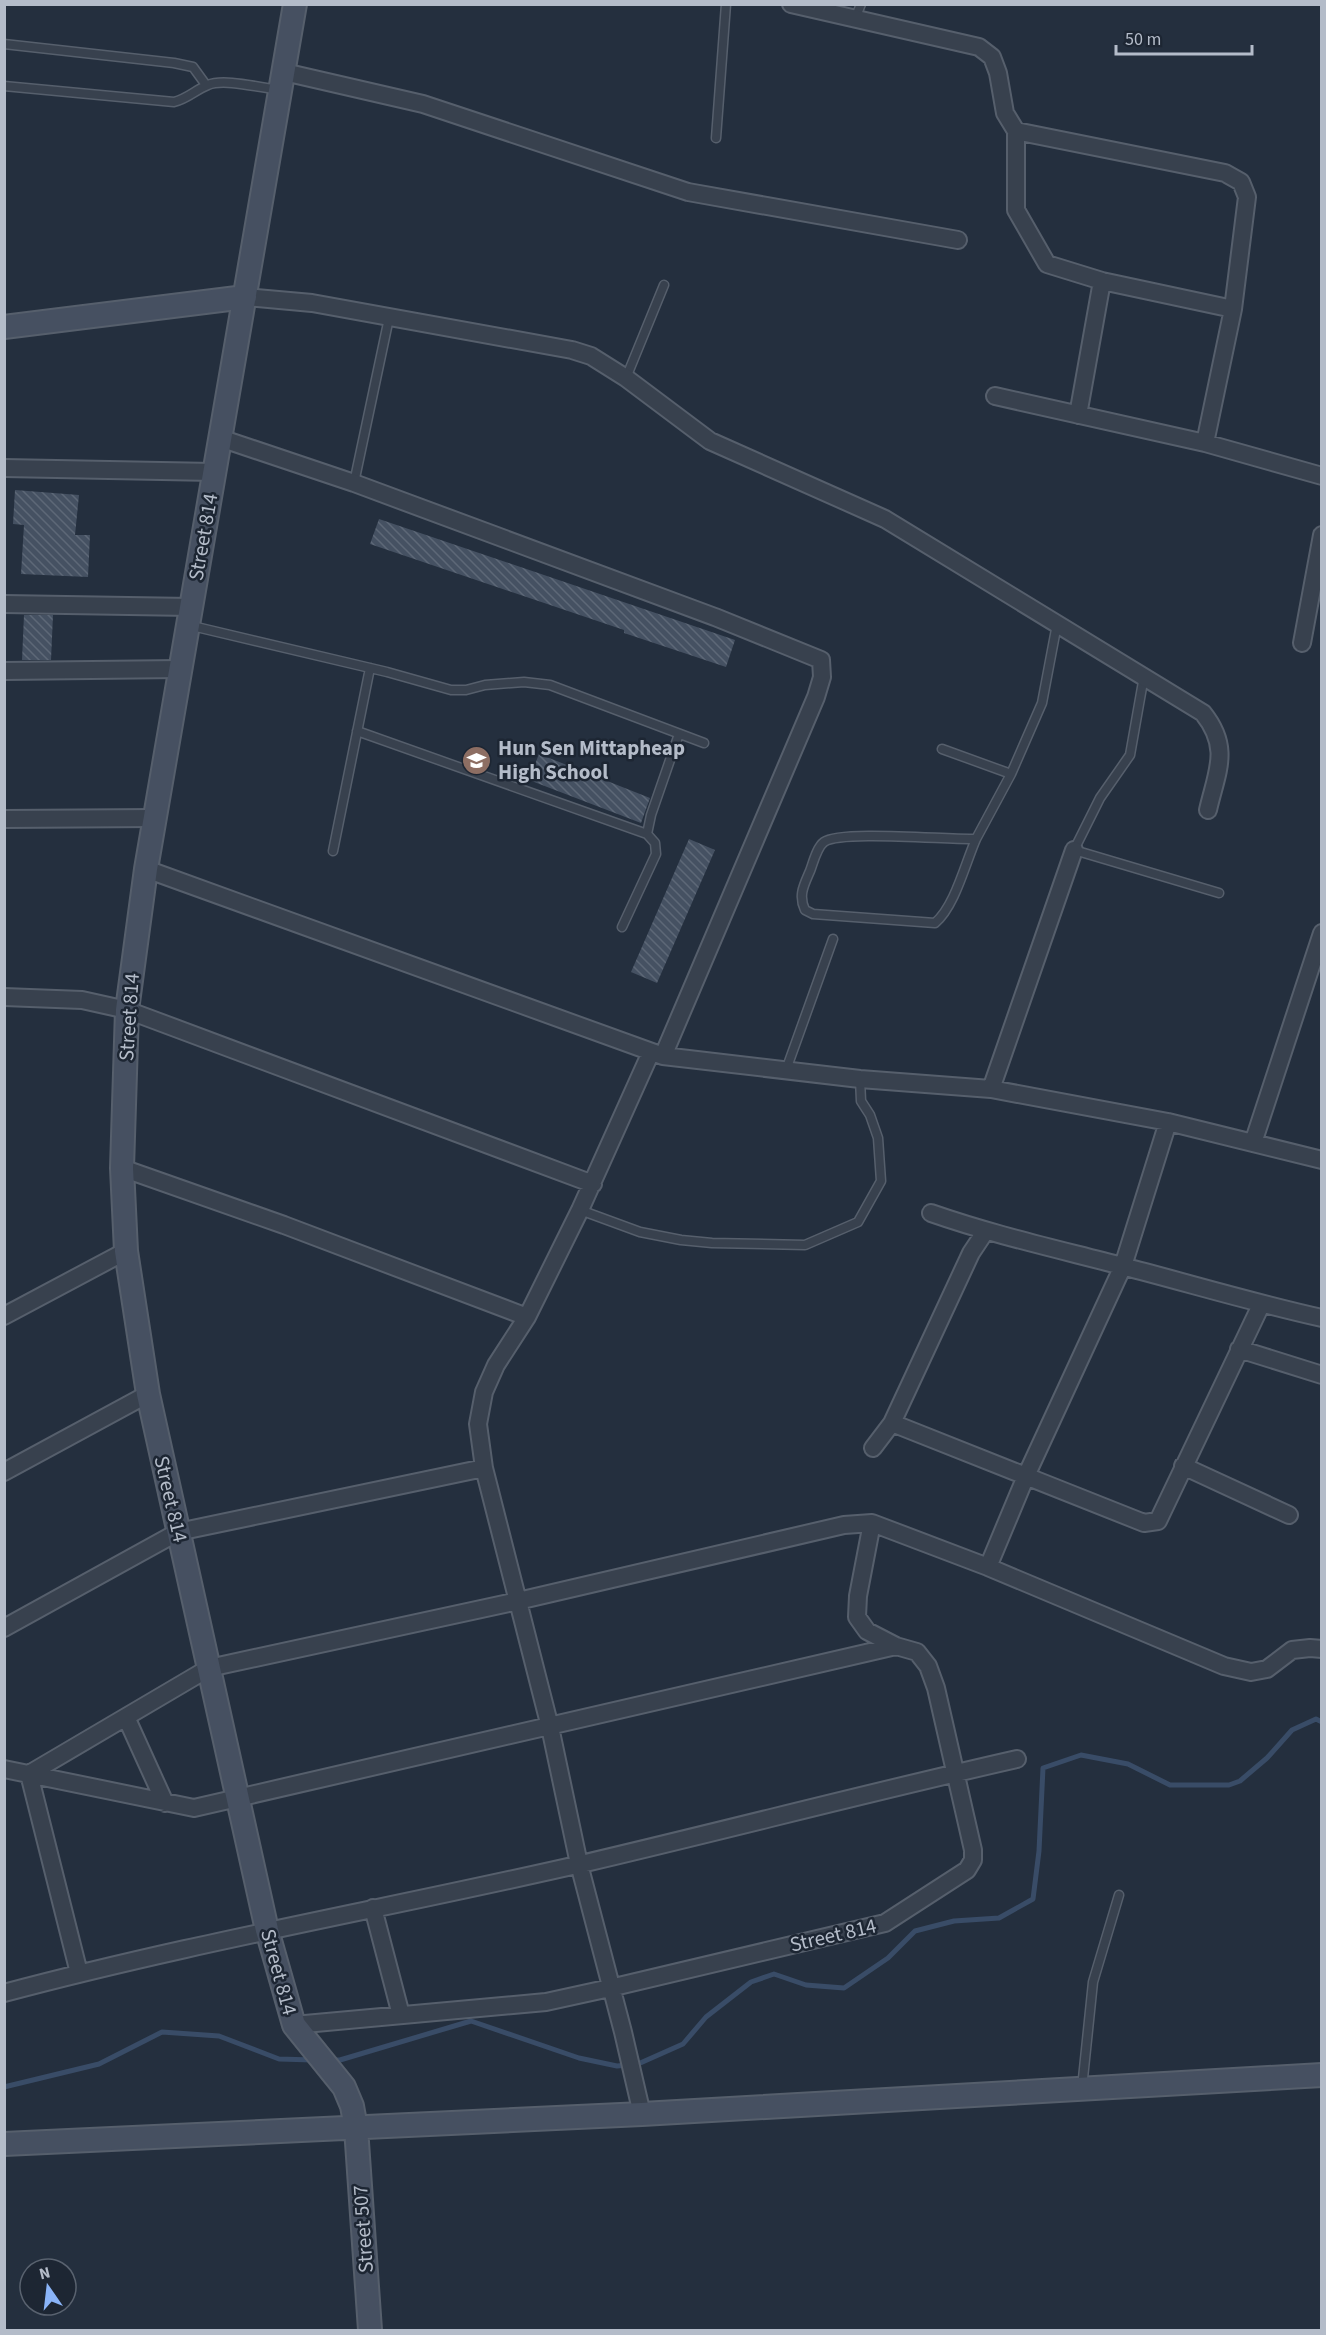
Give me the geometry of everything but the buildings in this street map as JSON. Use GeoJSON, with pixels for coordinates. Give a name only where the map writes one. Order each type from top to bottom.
{"type":"FeatureCollection","features":[{"type":"Feature","properties":{"kind":"street","name":"Street 814"},"geometry":{"type":"LineString","coordinates":[[295,4],[146,869],[127,1010],[122,1168],[126,1251],[148,1394],[267,1930],[299,2032],[401,2015],[546,2002],[885,1923],[967,1870],[973,1860],[973,1850],[936,1688],[928,1666],[917,1652],[896,1646],[867,1631],[857,1617],[858,1596],[873,1523]]}},
{"type":"Feature","properties":{"kind":"street"},"geometry":{"type":"LineString","coordinates":[[791,4],[858,12],[979,47],[992,57],[998,73],[1005,113],[1016,131],[1016,210],[1047,264],[1102,281],[1233,309]]}},
{"type":"Feature","properties":{"kind":"street"},"geometry":{"type":"LineString","coordinates":[[282,81],[423,104],[688,192],[958,240]]}},
{"type":"Feature","properties":{"kind":"street"},"geometry":{"type":"LineString","coordinates":[[1016,131],[1225,173],[1240,182],[1248,197],[1233,309],[1205,443]]}},
{"type":"Feature","properties":{"kind":"street"},"geometry":{"type":"LineString","coordinates":[[1078,415],[1102,281]]}},
{"type":"Feature","properties":{"kind":"street"},"geometry":{"type":"LineString","coordinates":[[4,327],[245,297],[312,303],[572,350],[591,356],[626,378],[710,441],[885,519],[1203,713],[1214,726],[1220,743],[1220,758],[1208,810]]}},
{"type":"Feature","properties":{"kind":"street"},"geometry":{"type":"LineString","coordinates":[[995,396],[1205,443],[1322,476]]}},
{"type":"Feature","properties":{"kind":"street"},"geometry":{"type":"LineString","coordinates":[[220,438],[354,483],[704,613],[821,660],[822,677],[816,697],[657,1054],[527,1317],[496,1365],[484,1392],[478,1424],[484,1468],[550,1727],[579,1864],[642,2114]]}},
{"type":"Feature","properties":{"kind":"street"},"geometry":{"type":"LineString","coordinates":[[4,468],[214,472]]}},
{"type":"Feature","properties":{"kind":"street"},"geometry":{"type":"LineString","coordinates":[[1302,643],[1322,535]]}},
{"type":"Feature","properties":{"kind":"street"},"geometry":{"type":"LineString","coordinates":[[4,604],[190,616]]}},
{"type":"Feature","properties":{"kind":"street"},"geometry":{"type":"LineString","coordinates":[[4,671],[180,669]]}},
{"type":"Feature","properties":{"kind":"street"},"geometry":{"type":"LineString","coordinates":[[4,819],[155,818]]}},
{"type":"Feature","properties":{"kind":"street"},"geometry":{"type":"LineString","coordinates":[[992,1089],[1074,850]]}},
{"type":"Feature","properties":{"kind":"street"},"geometry":{"type":"LineString","coordinates":[[146,869],[657,1054],[860,1079],[992,1089],[1168,1122],[1322,1160]]}},
{"type":"Feature","properties":{"kind":"street"},"geometry":{"type":"LineString","coordinates":[[1253,1143],[1322,933]]}},
{"type":"Feature","properties":{"kind":"street"},"geometry":{"type":"LineString","coordinates":[[4,997],[82,1000],[127,1010],[593,1184]]}},
{"type":"Feature","properties":{"kind":"street"},"geometry":{"type":"LineString","coordinates":[[987,1567],[1026,1476],[1123,1266],[1168,1122]]}},
{"type":"Feature","properties":{"kind":"street"},"geometry":{"type":"LineString","coordinates":[[122,1168],[284,1225],[527,1317]]}},
{"type":"Feature","properties":{"kind":"street"},"geometry":{"type":"LineString","coordinates":[[931,1213],[985,1232],[1123,1266],[1261,1305],[1322,1318]]}},
{"type":"Feature","properties":{"kind":"street"},"geometry":{"type":"LineString","coordinates":[[873,1448],[892,1423],[970,1253],[985,1232]]}},
{"type":"Feature","properties":{"kind":"street"},"geometry":{"type":"LineString","coordinates":[[4,1316],[126,1251]]}},
{"type":"Feature","properties":{"kind":"street"},"geometry":{"type":"LineString","coordinates":[[892,1423],[1144,1523],[1158,1521],[1261,1305]]}},
{"type":"Feature","properties":{"kind":"street"},"geometry":{"type":"LineString","coordinates":[[1239,1349],[1322,1375]]}},
{"type":"Feature","properties":{"kind":"street"},"geometry":{"type":"LineString","coordinates":[[4,1472],[148,1394]]}},
{"type":"Feature","properties":{"kind":"street"},"geometry":{"type":"LineString","coordinates":[[1183,1466],[1289,1515]]}},
{"type":"Feature","properties":{"kind":"street"},"geometry":{"type":"LineString","coordinates":[[4,1628],[178,1532],[484,1468]]}},
{"type":"Feature","properties":{"kind":"street"},"geometry":{"type":"LineString","coordinates":[[29,1774],[209,1668],[518,1601],[844,1525],[873,1523],[987,1567],[1224,1666],[1251,1672],[1267,1670],[1292,1650],[1322,1649]]}},
{"type":"Feature","properties":{"kind":"street"},"geometry":{"type":"LineString","coordinates":[[4,1769],[194,1808],[896,1646]]}},
{"type":"Feature","properties":{"kind":"street"},"geometry":{"type":"LineString","coordinates":[[126,1717],[165,1803]]}},
{"type":"Feature","properties":{"kind":"street"},"geometry":{"type":"LineString","coordinates":[[4,1993],[79,1973],[267,1930],[579,1864],[1017,1759]]}},
{"type":"Feature","properties":{"kind":"street"},"geometry":{"type":"LineString","coordinates":[[29,1774],[79,1973]]}},
{"type":"Feature","properties":{"kind":"street"},"geometry":{"type":"LineString","coordinates":[[373,1908],[401,2015]]}},
{"type":"Feature","properties":{"kind":"street","name":"Street 507"},"geometry":{"type":"LineString","coordinates":[[299,2032],[344,2087],[352,2106],[356,2128],[370,2331]]}},
{"type":"Feature","properties":{"kind":"street"},"geometry":{"type":"LineString","coordinates":[[4,2144],[642,2114],[1322,2075]]}},
{"type":"Feature","properties":{"kind":"lane"},"geometry":{"type":"LineString","coordinates":[[716,138],[726,4]]}},
{"type":"Feature","properties":{"kind":"lane"},"geometry":{"type":"LineString","coordinates":[[4,44],[174,63],[193,67],[206,85]]}},
{"type":"Feature","properties":{"kind":"lane"},"geometry":{"type":"LineString","coordinates":[[4,86],[174,102],[187,99],[206,85],[217,82],[282,81]]}},
{"type":"Feature","properties":{"kind":"lane"},"geometry":{"type":"LineString","coordinates":[[626,378],[664,285]]}},
{"type":"Feature","properties":{"kind":"lane"},"geometry":{"type":"LineString","coordinates":[[354,483],[389,318]]}},
{"type":"Feature","properties":{"kind":"lane"},"geometry":{"type":"LineString","coordinates":[[190,616],[451,690],[524,682],[550,685],[704,743]]}},
{"type":"Feature","properties":{"kind":"lane"},"geometry":{"type":"LineString","coordinates":[[976,840],[858,835],[830,839],[821,844],[801,892],[801,903],[804,910],[813,914],[935,922],[944,915],[976,840],[1011,774],[1042,703],[1057,624]]}},
{"type":"Feature","properties":{"kind":"lane"},"geometry":{"type":"LineString","coordinates":[[333,851],[370,668]]}},
{"type":"Feature","properties":{"kind":"lane"},"geometry":{"type":"LineString","coordinates":[[1143,676],[1130,755],[1100,798],[1074,850],[1219,893]]}},
{"type":"Feature","properties":{"kind":"lane"},"geometry":{"type":"LineString","coordinates":[[357,731],[647,834],[655,843],[656,854],[622,927]]}},
{"type":"Feature","properties":{"kind":"lane"},"geometry":{"type":"LineString","coordinates":[[647,834],[651,815],[679,734]]}},
{"type":"Feature","properties":{"kind":"lane"},"geometry":{"type":"LineString","coordinates":[[942,749],[1011,774]]}},
{"type":"Feature","properties":{"kind":"lane"},"geometry":{"type":"LineString","coordinates":[[786,1070],[833,939]]}},
{"type":"Feature","properties":{"kind":"lane"},"geometry":{"type":"LineString","coordinates":[[580,1210],[640,1232],[712,1243],[805,1245],[858,1222],[881,1181],[878,1138],[870,1115],[861,1101],[860,1079]]}},
{"type":"Feature","properties":{"kind":"lane"},"geometry":{"type":"LineString","coordinates":[[1082,2089],[1093,1982],[1119,1895]]}},
{"type":"Feature","properties":{"kind":"waterway"},"geometry":{"type":"LineString","coordinates":[[331,2060],[340,2060],[471,2021],[579,2058],[617,2066],[638,2064],[683,2044],[706,2017],[751,1982],[774,1974],[806,1985],[844,1988],[888,1958],[915,1931],[954,1921],[999,1918],[1033,1899],[1039,1851],[1043,1768],[1081,1755],[1128,1764],[1170,1785],[1229,1785],[1240,1781],[1267,1758],[1292,1730],[1316,1719],[1322,1722]]}},
{"type":"Feature","properties":{"kind":"waterway"},"geometry":{"type":"LineString","coordinates":[[4,2087],[99,2064],[162,2032],[219,2036],[279,2059],[313,2060]]}},
{"type":"Feature","properties":{"kind":"place","name":"Hun Sen Mittapheap High School"},"geometry":{"type":"Point","coordinates":[477,760]}}]}
